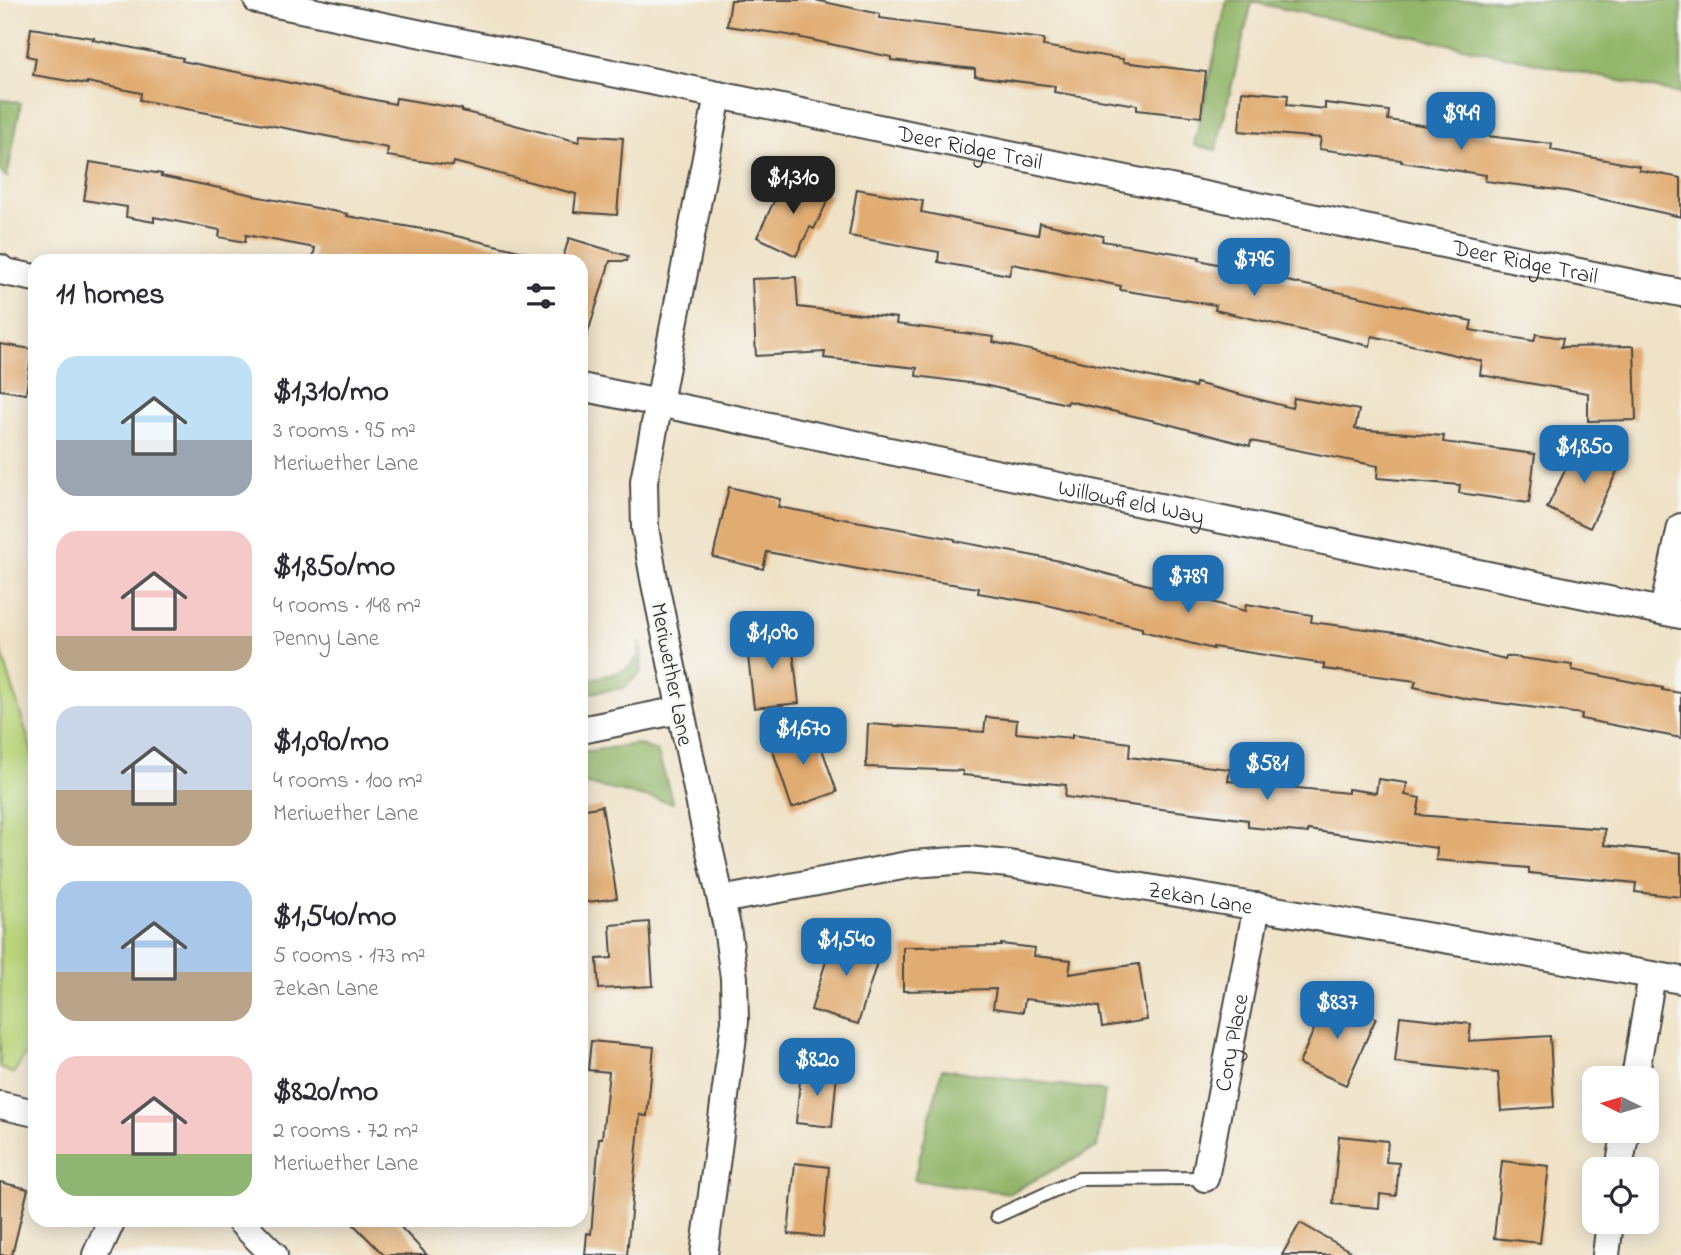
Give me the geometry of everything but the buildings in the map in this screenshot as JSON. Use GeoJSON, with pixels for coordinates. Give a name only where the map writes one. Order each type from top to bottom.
{"type":"FeatureCollection","features":[{"type":"Feature","properties":{"kind":"street","name":"Deer Ridge Trail"},"geometry":{"type":"LineString","coordinates":[[257,0],[1681,293]]}},
{"type":"Feature","properties":{"kind":"street","name":"Meriwether Lane"},"geometry":{"type":"LineString","coordinates":[[704,1255],[735,1021],[734,978],[721,900],[680,710],[645,528],[644,481],[719,95]]}},
{"type":"Feature","properties":{"kind":"street"},"geometry":{"type":"LineString","coordinates":[[0,268],[5,272],[28,277]]}},
{"type":"Feature","properties":{"kind":"street","name":"Willowfield Way"},"geometry":{"type":"LineString","coordinates":[[588,388],[1672,613]]}},
{"type":"Feature","properties":{"kind":"street"},"geometry":{"type":"LineString","coordinates":[[1672,613],[1681,527]]}},
{"type":"Feature","properties":{"kind":"street"},"geometry":{"type":"LineString","coordinates":[[588,729],[680,710]]}},
{"type":"Feature","properties":{"kind":"street","name":"Zekan Lane"},"geometry":{"type":"LineString","coordinates":[[721,900],[913,864],[968,860],[1009,864],[1681,980]]}},
{"type":"Feature","properties":{"kind":"street","name":"Cory Place"},"geometry":{"type":"LineString","coordinates":[[1205,1178],[1257,906]]}},
{"type":"Feature","properties":{"kind":"street"},"geometry":{"type":"LineString","coordinates":[[1637,1066],[1652,975]]}},
{"type":"Feature","properties":{"kind":"street"},"geometry":{"type":"LineString","coordinates":[[0,1105],[28,1111]]}},
{"type":"Feature","properties":{"kind":"street"},"geometry":{"type":"LineString","coordinates":[[96,1255],[109,1227]]}},
{"type":"Feature","properties":{"kind":"street"},"geometry":{"type":"LineString","coordinates":[[246,1227],[274,1255]]}},
{"type":"Feature","properties":{"kind":"street"},"geometry":{"type":"LineString","coordinates":[[1606,1255],[1609,1234]]}},
{"type":"Feature","properties":{"kind":"lane"},"geometry":{"type":"LineString","coordinates":[[997,1216],[1079,1179],[1205,1178]]}},
{"type":"Feature","properties":{"kind":"green space"},"geometry":{"type":"Polygon","coordinates":[[[1227,0],[1681,0],[1681,94],[1252,2],[1216,150],[1194,145],[1227,0]]]}},
{"type":"Feature","properties":{"kind":"green space"},"geometry":{"type":"Polygon","coordinates":[[[0,99],[21,103],[7,177],[0,171],[0,99]]]}},
{"type":"Feature","properties":{"kind":"green space"},"geometry":{"type":"Polygon","coordinates":[[[640,641],[641,672],[624,688],[588,693],[588,679],[620,672],[635,661],[640,641]]]}},
{"type":"Feature","properties":{"kind":"green space"},"geometry":{"type":"Polygon","coordinates":[[[0,646],[28,739],[28,1049],[13,1074],[0,1067],[0,646]]]}},
{"type":"Feature","properties":{"kind":"green space"},"geometry":{"type":"Polygon","coordinates":[[[637,744],[657,751],[673,803],[588,785],[588,751],[637,744]]]}},
{"type":"Feature","properties":{"kind":"green space"},"geometry":{"type":"Polygon","coordinates":[[[942,1069],[1105,1091],[1097,1147],[1010,1193],[914,1180],[942,1069]]]}}]}
